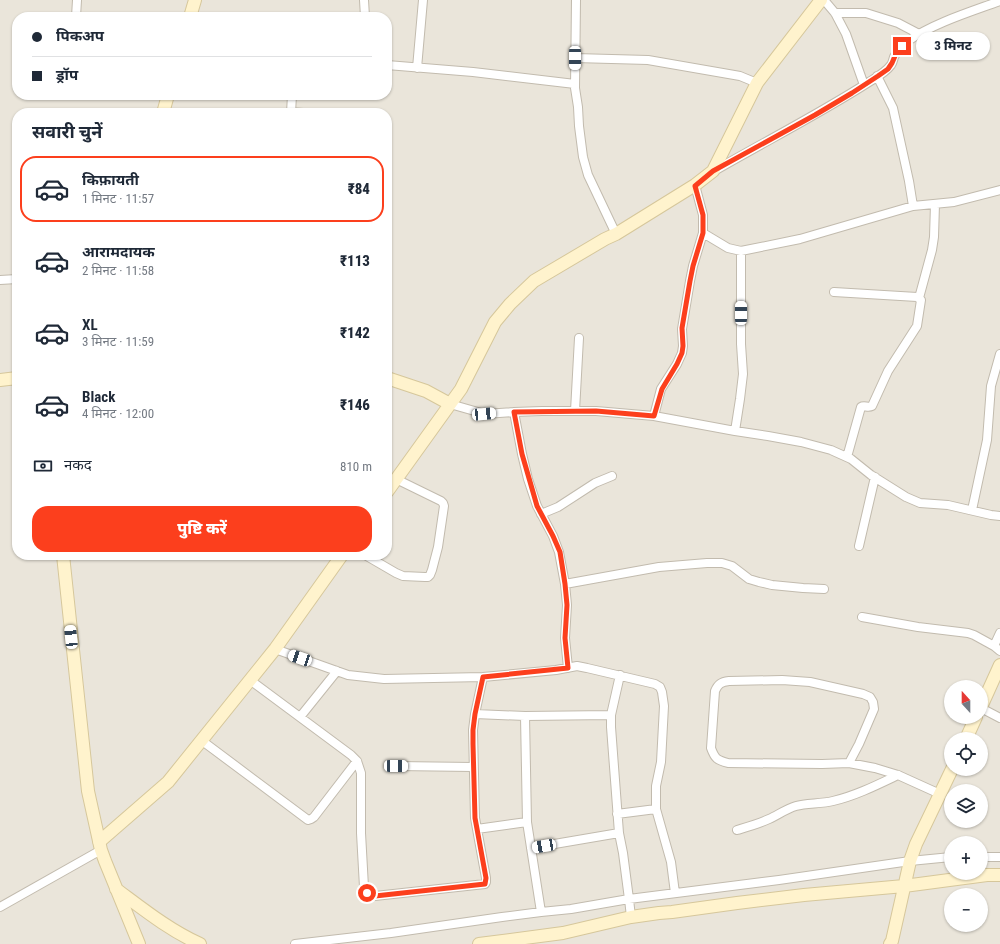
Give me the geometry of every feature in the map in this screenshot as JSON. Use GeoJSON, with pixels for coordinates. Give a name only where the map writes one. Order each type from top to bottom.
{"type":"FeatureCollection","features":[{"type":"Feature","properties":{"kind":"street"},"geometry":{"type":"LineString","coordinates":[[76,12],[77,0]]}},
{"type":"Feature","properties":{"kind":"street"},"geometry":{"type":"LineString","coordinates":[[191,12],[195,0]]}},
{"type":"Feature","properties":{"kind":"street"},"geometry":{"type":"LineString","coordinates":[[364,0],[365,12]]}},
{"type":"Feature","properties":{"kind":"street"},"geometry":{"type":"LineString","coordinates":[[417,68],[423,0]]}},
{"type":"Feature","properties":{"kind":"street"},"geometry":{"type":"LineString","coordinates":[[576,0],[575,84],[583,157],[588,175],[616,234]]}},
{"type":"Feature","properties":{"kind":"street"},"geometry":{"type":"LineString","coordinates":[[713,171],[757,83],[822,0],[835,13],[846,34],[864,85]]}},
{"type":"Feature","properties":{"kind":"street"},"geometry":{"type":"LineString","coordinates":[[392,485],[461,389],[495,322],[510,304],[534,281],[695,186],[713,171],[864,85],[888,69],[902,46],[919,34],[1000,0]]}},
{"type":"Feature","properties":{"kind":"street"},"geometry":{"type":"LineString","coordinates":[[835,13],[866,13],[898,23],[919,34]]}},
{"type":"Feature","properties":{"kind":"street"},"geometry":{"type":"LineString","coordinates":[[575,58],[648,60],[740,76],[757,83]]}},
{"type":"Feature","properties":{"kind":"street"},"geometry":{"type":"LineString","coordinates":[[392,66],[473,72],[575,84]]}},
{"type":"Feature","properties":{"kind":"street"},"geometry":{"type":"LineString","coordinates":[[878,76],[893,108],[913,206]]}},
{"type":"Feature","properties":{"kind":"street"},"geometry":{"type":"LineString","coordinates":[[654,416],[662,389],[682,353],[682,328],[690,281],[703,233],[703,215],[695,186]]}},
{"type":"Feature","properties":{"kind":"street"},"geometry":{"type":"LineString","coordinates":[[703,233],[728,248],[741,251],[800,239],[913,206],[954,202],[1000,190]]}},
{"type":"Feature","properties":{"kind":"street"},"geometry":{"type":"LineString","coordinates":[[847,457],[861,407],[872,406],[888,371],[917,326],[919,298],[934,237],[934,204]]}},
{"type":"Feature","properties":{"kind":"street"},"geometry":{"type":"LineString","coordinates":[[735,431],[743,374],[741,344],[741,251]]}},
{"type":"Feature","properties":{"kind":"street"},"geometry":{"type":"LineString","coordinates":[[0,280],[12,279]]}},
{"type":"Feature","properties":{"kind":"street"},"geometry":{"type":"LineString","coordinates":[[834,292],[919,298]]}},
{"type":"Feature","properties":{"kind":"street"},"geometry":{"type":"LineString","coordinates":[[575,411],[579,338]]}},
{"type":"Feature","properties":{"kind":"street"},"geometry":{"type":"LineString","coordinates":[[972,510],[987,440],[991,386],[1000,354]]}},
{"type":"Feature","properties":{"kind":"street"},"geometry":{"type":"LineString","coordinates":[[0,380],[12,379]]}},
{"type":"Feature","properties":{"kind":"street"},"geometry":{"type":"LineString","coordinates":[[392,380],[426,391],[450,404],[484,414],[596,411],[654,416],[801,442],[831,450],[852,459],[875,477],[906,497],[920,503],[948,505],[1000,516]]}},
{"type":"Feature","properties":{"kind":"street"},"geometry":{"type":"LineString","coordinates":[[514,412],[528,479],[537,506],[560,552],[567,605],[565,638],[568,668]]}},
{"type":"Feature","properties":{"kind":"street"},"geometry":{"type":"LineString","coordinates":[[541,514],[558,507],[595,483],[612,476]]}},
{"type":"Feature","properties":{"kind":"street"},"geometry":{"type":"LineString","coordinates":[[859,546],[875,477]]}},
{"type":"Feature","properties":{"kind":"street"},"geometry":{"type":"LineString","coordinates":[[374,560],[403,576],[428,577],[432,570],[438,548],[444,503],[396,479]]}},
{"type":"Feature","properties":{"kind":"street"},"geometry":{"type":"LineString","coordinates":[[64,560],[88,791],[104,861],[139,944]]}},
{"type":"Feature","properties":{"kind":"street"},"geometry":{"type":"LineString","coordinates":[[0,907],[100,846],[168,782],[275,649],[338,560]]}},
{"type":"Feature","properties":{"kind":"street"},"geometry":{"type":"LineString","coordinates":[[565,584],[659,567],[700,563],[722,563],[732,566],[749,579],[759,582],[795,588],[824,589]]}},
{"type":"Feature","properties":{"kind":"street"},"geometry":{"type":"LineString","coordinates":[[862,617],[918,627],[968,633],[997,649],[1000,633]]}},
{"type":"Feature","properties":{"kind":"street"},"geometry":{"type":"LineString","coordinates":[[275,649],[348,675],[384,679],[483,677],[577,666],[620,675],[655,684],[660,687],[664,706],[661,762],[656,786],[656,809],[671,862],[675,893]]}},
{"type":"Feature","properties":{"kind":"street"},"geometry":{"type":"LineString","coordinates":[[988,692],[1000,665]]}},
{"type":"Feature","properties":{"kind":"street"},"geometry":{"type":"LineString","coordinates":[[300,717],[337,671]]}},
{"type":"Feature","properties":{"kind":"street"},"geometry":{"type":"LineString","coordinates":[[620,675],[611,715],[611,727],[619,833],[630,907]]}},
{"type":"Feature","properties":{"kind":"street"},"geometry":{"type":"LineString","coordinates":[[250,680],[357,761],[361,773],[361,833],[364,887],[369,896],[375,896],[485,884],[486,878],[475,818],[473,767],[473,730],[483,677]]}},
{"type":"Feature","properties":{"kind":"street"},"geometry":{"type":"LineString","coordinates":[[849,763],[874,709],[873,702],[870,697],[863,694],[810,682],[782,680],[723,682],[718,685],[715,691],[711,748],[714,756],[718,760],[728,763],[849,763],[875,768],[898,775],[940,794]]}},
{"type":"Feature","properties":{"kind":"street"},"geometry":{"type":"LineString","coordinates":[[988,712],[1000,718]]}},
{"type":"Feature","properties":{"kind":"street"},"geometry":{"type":"LineString","coordinates":[[475,714],[525,716],[611,715]]}},
{"type":"Feature","properties":{"kind":"street"},"geometry":{"type":"LineString","coordinates":[[525,716],[527,822],[541,912]]}},
{"type":"Feature","properties":{"kind":"street"},"geometry":{"type":"LineString","coordinates":[[202,740],[308,820],[314,817],[357,761]]}},
{"type":"Feature","properties":{"kind":"street"},"geometry":{"type":"LineString","coordinates":[[396,766],[473,767]]}},
{"type":"Feature","properties":{"kind":"street"},"geometry":{"type":"LineString","coordinates":[[737,830],[768,820],[789,808],[798,805],[833,801],[878,785],[898,775]]}},
{"type":"Feature","properties":{"kind":"street"},"geometry":{"type":"LineString","coordinates":[[892,943],[907,873],[916,844],[949,776]]}},
{"type":"Feature","properties":{"kind":"street"},"geometry":{"type":"LineString","coordinates":[[617,814],[656,809]]}},
{"type":"Feature","properties":{"kind":"street"},"geometry":{"type":"LineString","coordinates":[[477,828],[527,822]]}},
{"type":"Feature","properties":{"kind":"street"},"geometry":{"type":"LineString","coordinates":[[531,848],[619,833]]}},
{"type":"Feature","properties":{"kind":"street"},"geometry":{"type":"LineString","coordinates":[[988,856],[1000,857]]}},
{"type":"Feature","properties":{"kind":"street"},"geometry":{"type":"LineString","coordinates":[[295,944],[572,909],[630,907],[659,913],[804,895],[907,873],[944,860]]}},
{"type":"Feature","properties":{"kind":"street"},"geometry":{"type":"LineString","coordinates":[[479,944],[563,933],[630,907],[675,893],[779,880],[907,873],[1000,875]]}},
{"type":"Feature","properties":{"kind":"street"},"geometry":{"type":"LineString","coordinates":[[116,889],[152,916],[185,937],[200,944]]}},
{"type":"Feature","properties":{"kind":"shaded area"},"geometry":{"type":"Polygon","coordinates":[[[0,0],[1000,0],[1000,944],[0,944],[0,0]]]}},
{"type":"Feature","properties":{"kind":"route"},"geometry":{"type":"LineString","coordinates":[[367,893],[369,896],[375,896],[485,884],[486,878],[475,818],[473,744],[475,714],[483,677],[568,668],[565,638],[567,605],[560,552],[537,506],[528,479],[514,412],[596,411],[654,416],[662,389],[682,353],[682,328],[690,281],[703,233],[703,215],[695,186],[713,171],[815,115],[878,76],[888,69],[902,46]]}}]}
